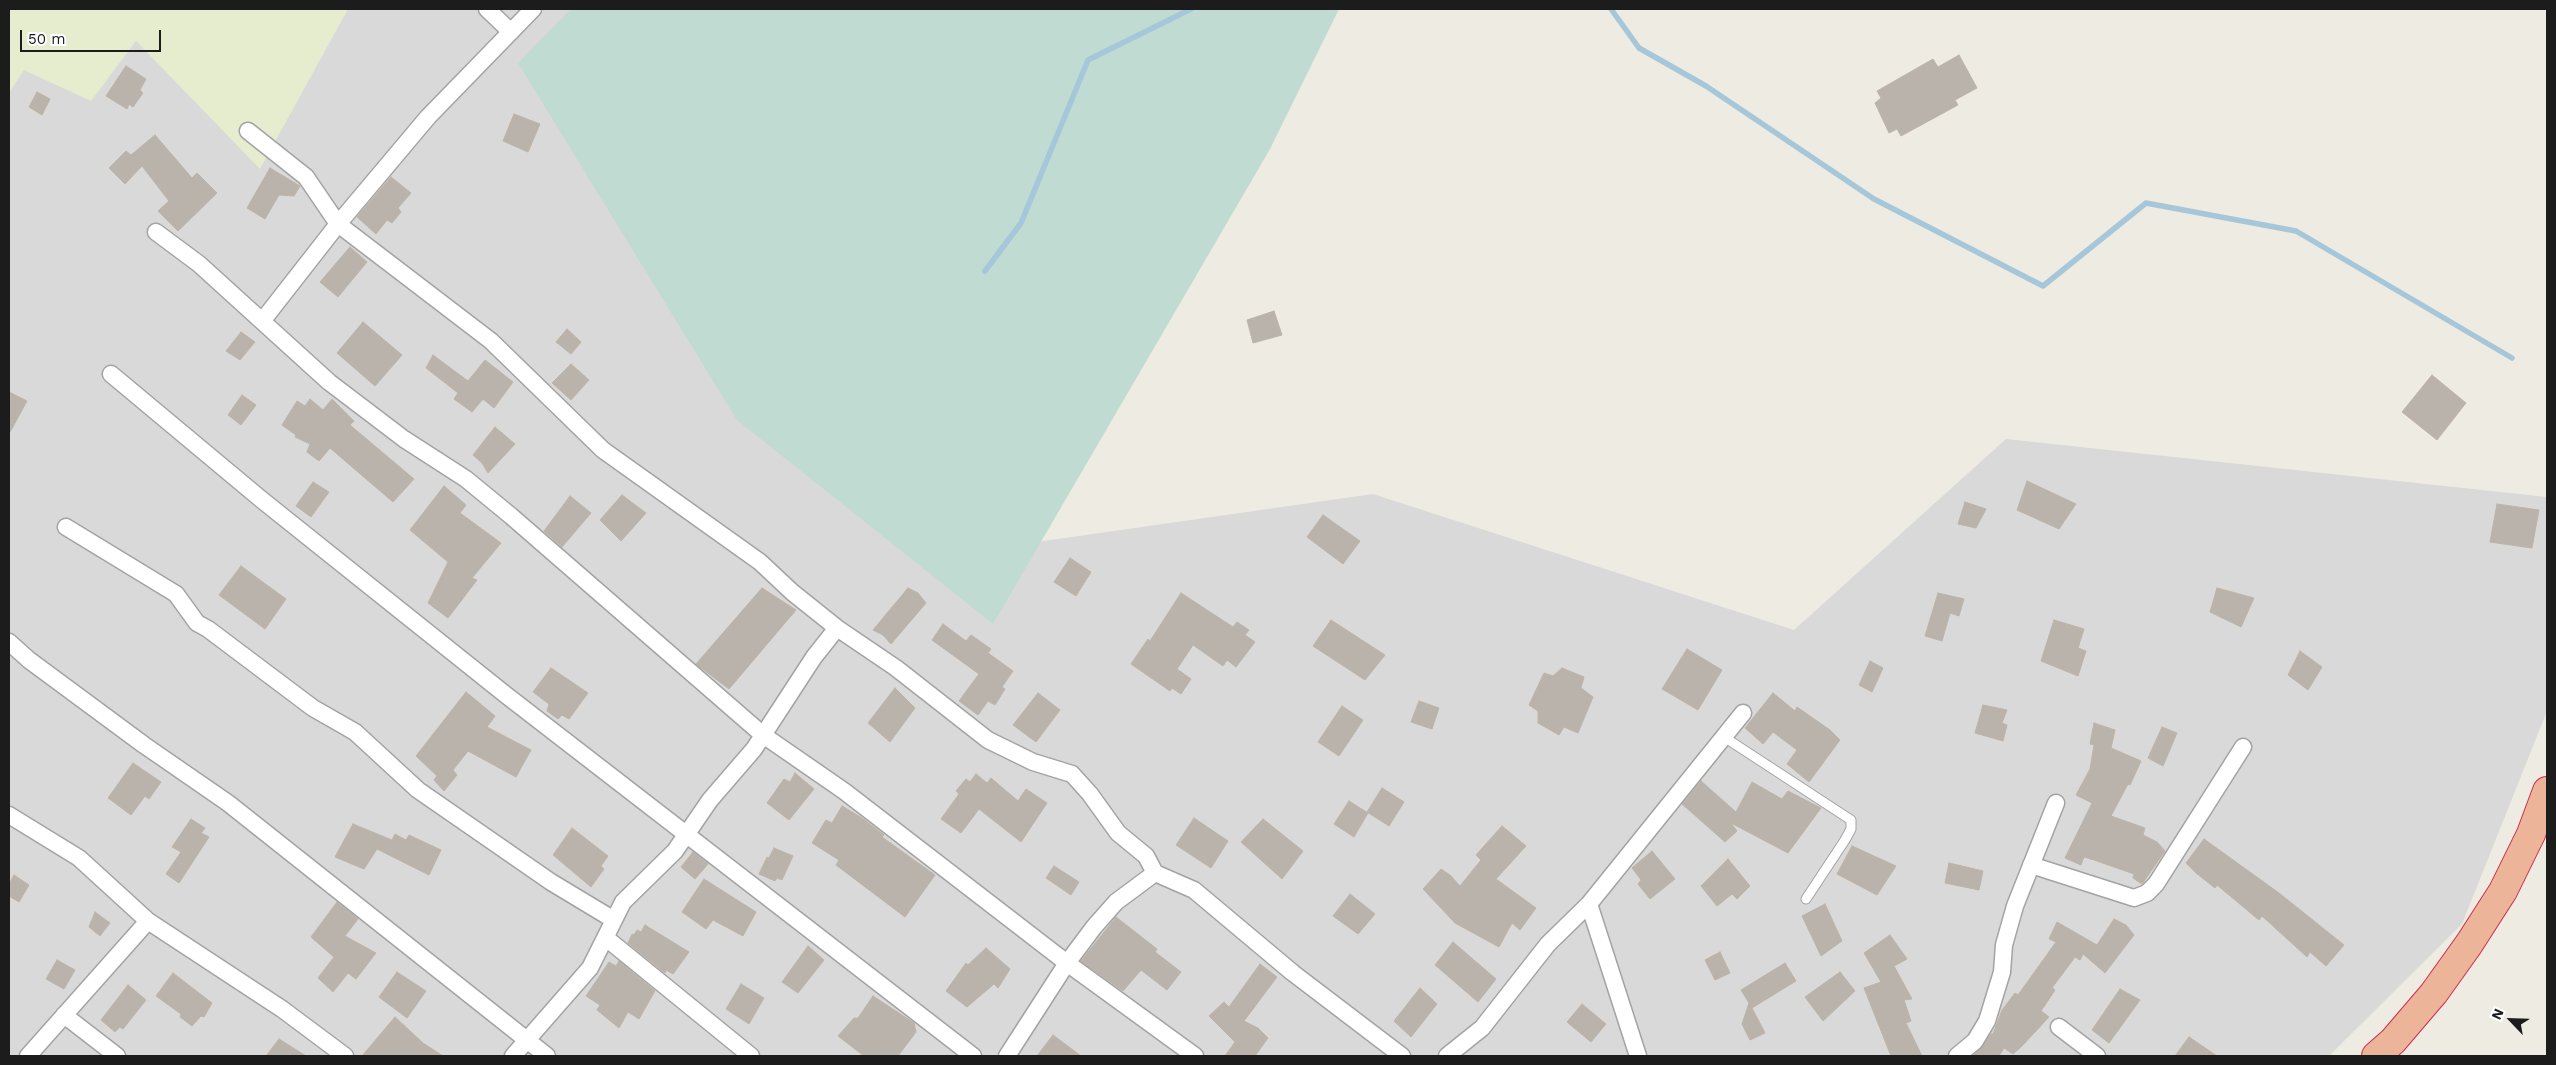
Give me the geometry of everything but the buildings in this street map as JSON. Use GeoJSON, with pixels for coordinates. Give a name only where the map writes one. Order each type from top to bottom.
{"type":"FeatureCollection","features":[{"type":"Feature","properties":{"kind":"highway"},"geometry":{"type":"LineString","coordinates":[[2376,1056],[2393,1041],[2434,993],[2474,936],[2503,891],[2531,834],[2547,791]]}},
{"type":"Feature","properties":{"kind":"street"},"geometry":{"type":"LineString","coordinates":[[487,9],[510,32]]}},
{"type":"Feature","properties":{"kind":"street"},"geometry":{"type":"LineString","coordinates":[[263,320],[338,224],[428,117],[533,9]]}},
{"type":"Feature","properties":{"kind":"street"},"geometry":{"type":"LineString","coordinates":[[248,131],[306,177],[338,224],[491,341],[604,450],[760,562],[792,592],[837,628],[896,668],[988,740],[1033,762],[1072,774],[1090,794],[1118,833],[1146,856],[1155,873],[1194,890],[1293,973],[1402,1056]]}},
{"type":"Feature","properties":{"kind":"street"},"geometry":{"type":"LineString","coordinates":[[156,232],[199,264],[263,320],[329,382],[404,440],[466,479],[511,516],[763,735],[844,791],[1067,964],[1196,1056]]}},
{"type":"Feature","properties":{"kind":"street"},"geometry":{"type":"LineString","coordinates":[[111,374],[262,500],[506,695],[973,1056]]}},
{"type":"Feature","properties":{"kind":"street"},"geometry":{"type":"LineString","coordinates":[[66,527],[176,594],[197,623],[208,628],[312,708],[355,732],[418,790],[551,882],[614,920]]}},
{"type":"Feature","properties":{"kind":"street"},"geometry":{"type":"LineString","coordinates":[[513,1056],[590,968],[623,902],[675,851],[710,800],[754,749],[814,657],[837,628]]}},
{"type":"Feature","properties":{"kind":"street"},"geometry":{"type":"LineString","coordinates":[[9,642],[29,660],[144,746],[228,803],[547,1056]]}},
{"type":"Feature","properties":{"kind":"street"},"geometry":{"type":"LineString","coordinates":[[1446,1056],[1482,1028],[1548,944],[1589,904],[1743,713]]}},
{"type":"Feature","properties":{"kind":"street"},"geometry":{"type":"LineString","coordinates":[[2031,865],[2134,898],[2148,893],[2156,884],[2243,747]]}},
{"type":"Feature","properties":{"kind":"street"},"geometry":{"type":"LineString","coordinates":[[1957,1056],[1975,1041],[1987,1021],[2002,972],[2004,946],[2015,906],[2056,803]]}},
{"type":"Feature","properties":{"kind":"street"},"geometry":{"type":"LineString","coordinates":[[9,815],[79,858],[148,921],[282,1009],[345,1056]]}},
{"type":"Feature","properties":{"kind":"street"},"geometry":{"type":"LineString","coordinates":[[1007,1056],[1067,964],[1116,902],[1155,873]]}},
{"type":"Feature","properties":{"kind":"street"},"geometry":{"type":"LineString","coordinates":[[1589,904],[1638,1056]]}},
{"type":"Feature","properties":{"kind":"street"},"geometry":{"type":"LineString","coordinates":[[28,1056],[148,921]]}},
{"type":"Feature","properties":{"kind":"street"},"geometry":{"type":"LineString","coordinates":[[606,938],[751,1056]]}},
{"type":"Feature","properties":{"kind":"street"},"geometry":{"type":"LineString","coordinates":[[64,1015],[117,1056]]}},
{"type":"Feature","properties":{"kind":"street"},"geometry":{"type":"LineString","coordinates":[[2060,1027],[2097,1056]]}},
{"type":"Feature","properties":{"kind":"lane"},"geometry":{"type":"LineString","coordinates":[[1724,737],[1851,820],[1851,829],[1845,840],[1806,899]]}},
{"type":"Feature","properties":{"kind":"shaded area"},"geometry":{"type":"Polygon","coordinates":[[[101,9],[587,9],[1002,547],[1373,494],[1794,630],[2006,439],[2547,497],[2547,711],[2462,924],[2329,1056],[9,1056],[9,59],[101,9]]]}},
{"type":"Feature","properties":{"kind":"shaded area"},"geometry":{"type":"Polygon","coordinates":[[[571,9],[1339,9],[1270,149],[993,624],[737,420],[518,63],[571,9]]]}},
{"type":"Feature","properties":{"kind":"green space"},"geometry":{"type":"Polygon","coordinates":[[[9,9],[348,9],[260,169],[136,41],[91,101],[24,70],[9,93],[9,9]]]}},
{"type":"Feature","properties":{"kind":"waterway"},"geometry":{"type":"LineString","coordinates":[[985,271],[1021,223],[1088,60],[1191,9]]}},
{"type":"Feature","properties":{"kind":"waterway"},"geometry":{"type":"LineString","coordinates":[[1611,9],[1639,48],[1706,86],[1874,199],[2043,286],[2146,203],[2296,231],[2512,358]]}}]}
